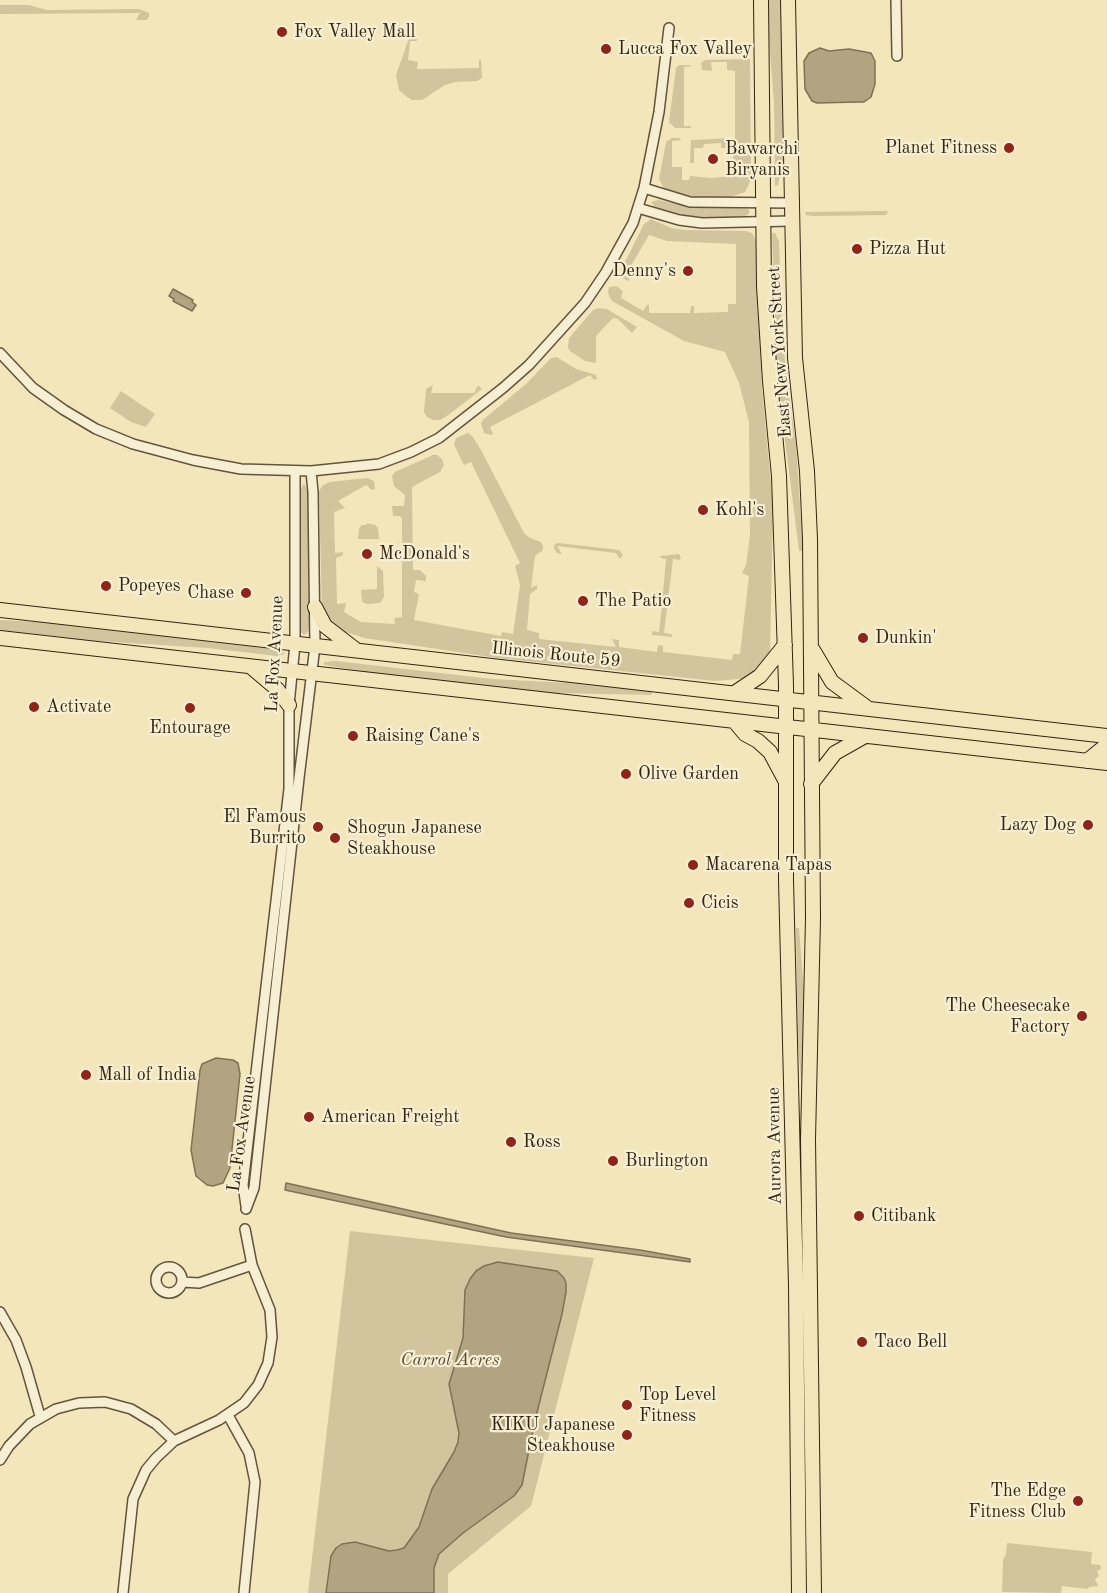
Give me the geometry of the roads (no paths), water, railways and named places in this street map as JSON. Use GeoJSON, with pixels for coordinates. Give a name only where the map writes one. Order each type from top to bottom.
{"type":"FeatureCollection","features":[{"type":"Feature","properties":{"kind":"main road","name":"East New York Street"},"geometry":{"type":"LineString","coordinates":[[761,0],[767,341],[780,485],[786,698]]}},
{"type":"Feature","properties":{"kind":"main road","name":"East New York Street"},"geometry":{"type":"LineString","coordinates":[[788,0],[795,358],[809,502],[812,701]]}},
{"type":"Feature","properties":{"kind":"main road"},"geometry":{"type":"LineString","coordinates":[[315,607],[324,626],[356,651]]}},
{"type":"Feature","properties":{"kind":"main road","name":"Illinois Route 59"},"geometry":{"type":"LineString","coordinates":[[0,610],[1107,736]]}},
{"type":"Feature","properties":{"kind":"main road"},"geometry":{"type":"LineString","coordinates":[[0,638],[1107,764]]}},
{"type":"Feature","properties":{"kind":"main road"},"geometry":{"type":"LineString","coordinates":[[736,692],[760,676],[785,645]]}},
{"type":"Feature","properties":{"kind":"main road"},"geometry":{"type":"LineString","coordinates":[[812,648],[832,682],[868,708]]}},
{"type":"Feature","properties":{"kind":"main road"},"geometry":{"type":"LineString","coordinates":[[251,667],[277,689],[289,705]]}},
{"type":"Feature","properties":{"kind":"main road","name":"Aurora Avenue"},"geometry":{"type":"LineString","coordinates":[[786,698],[799,1593]]}},
{"type":"Feature","properties":{"kind":"main road","name":"Aurora Avenue"},"geometry":{"type":"LineString","coordinates":[[812,701],[813,918],[808,1139],[814,1593]]}},
{"type":"Feature","properties":{"kind":"main road"},"geometry":{"type":"LineString","coordinates":[[735,722],[745,734],[758,741],[770,752],[786,781]]}},
{"type":"Feature","properties":{"kind":"main road"},"geometry":{"type":"LineString","coordinates":[[811,784],[835,753],[865,736]]}},
{"type":"Feature","properties":{"kind":"main road"},"geometry":{"type":"LineString","coordinates":[[1087,761],[1102,748],[1107,749]]}},
{"type":"Feature","properties":{"kind":"street"},"geometry":{"type":"LineString","coordinates":[[896,0],[897,56]]}},
{"type":"Feature","properties":{"kind":"street"},"geometry":{"type":"LineString","coordinates":[[0,353],[33,388],[64,410],[96,429],[169,454],[241,469],[295,472],[379,464],[411,453],[439,438],[486,402],[528,365],[585,303],[619,250],[638,208],[644,188],[659,112],[669,28]]}},
{"type":"Feature","properties":{"kind":"street"},"geometry":{"type":"LineString","coordinates":[[644,188],[690,202],[791,203]]}},
{"type":"Feature","properties":{"kind":"street"},"geometry":{"type":"LineString","coordinates":[[638,208],[679,220],[702,223],[791,221]]}},
{"type":"Feature","properties":{"kind":"street","name":"La Fox Avenue"},"geometry":{"type":"LineString","coordinates":[[295,472],[295,644],[289,705],[289,789],[243,1185],[246,1209],[254,1188],[315,646],[311,471]]}},
{"type":"Feature","properties":{"kind":"street"},"geometry":{"type":"LineString","coordinates":[[123,1593],[133,1499],[146,1470],[174,1441],[228,1415],[244,1403],[258,1385],[271,1349],[270,1310],[252,1265],[245,1229]]}},
{"type":"Feature","properties":{"kind":"street"},"geometry":{"type":"LineString","coordinates":[[182,1282],[199,1283],[252,1265]]}},
{"type":"Feature","properties":{"kind":"street"},"geometry":{"type":"LineString","coordinates":[[0,1312],[23,1358],[40,1416]]}},
{"type":"Feature","properties":{"kind":"street"},"geometry":{"type":"LineString","coordinates":[[0,1460],[19,1434],[40,1416],[79,1403],[105,1402],[131,1409],[146,1417],[174,1441]]}},
{"type":"Feature","properties":{"kind":"street"},"geometry":{"type":"LineString","coordinates":[[228,1415],[249,1453],[255,1482],[244,1593]]}},
{"type":"Feature","properties":{"kind":"place","name":"Fox Valley Mall"},"geometry":{"type":"Point","coordinates":[282,32]}},
{"type":"Feature","properties":{"kind":"place","name":"Lucca Fox Valley"},"geometry":{"type":"Point","coordinates":[606,49]}},
{"type":"Feature","properties":{"kind":"place","name":"Planet Fitness"},"geometry":{"type":"Point","coordinates":[1009,148]}},
{"type":"Feature","properties":{"kind":"place","name":"Bawarchi Biryanis"},"geometry":{"type":"Point","coordinates":[713,159]}},
{"type":"Feature","properties":{"kind":"place","name":"Pizza Hut"},"geometry":{"type":"Point","coordinates":[857,249]}},
{"type":"Feature","properties":{"kind":"place","name":"Denny's"},"geometry":{"type":"Point","coordinates":[688,271]}},
{"type":"Feature","properties":{"kind":"place","name":"Kohl's"},"geometry":{"type":"Point","coordinates":[703,510]}},
{"type":"Feature","properties":{"kind":"place","name":"McDonald's"},"geometry":{"type":"Point","coordinates":[367,554]}},
{"type":"Feature","properties":{"kind":"place","name":"Popeyes"},"geometry":{"type":"Point","coordinates":[106,586]}},
{"type":"Feature","properties":{"kind":"place","name":"Chase"},"geometry":{"type":"Point","coordinates":[246,593]}},
{"type":"Feature","properties":{"kind":"place","name":"The Patio"},"geometry":{"type":"Point","coordinates":[583,601]}},
{"type":"Feature","properties":{"kind":"place","name":"Dunkin'"},"geometry":{"type":"Point","coordinates":[863,638]}},
{"type":"Feature","properties":{"kind":"place","name":"Activate"},"geometry":{"type":"Point","coordinates":[34,707]}},
{"type":"Feature","properties":{"kind":"place","name":"Entourage"},"geometry":{"type":"Point","coordinates":[190,708]}},
{"type":"Feature","properties":{"kind":"place","name":"Raising Cane's"},"geometry":{"type":"Point","coordinates":[353,736]}},
{"type":"Feature","properties":{"kind":"place","name":"Olive Garden"},"geometry":{"type":"Point","coordinates":[626,774]}},
{"type":"Feature","properties":{"kind":"place","name":"Lazy Dog"},"geometry":{"type":"Point","coordinates":[1088,825]}},
{"type":"Feature","properties":{"kind":"place","name":"El Famous Burrito"},"geometry":{"type":"Point","coordinates":[318,827]}},
{"type":"Feature","properties":{"kind":"place","name":"Shogun Japanese Steakhouse"},"geometry":{"type":"Point","coordinates":[335,838]}},
{"type":"Feature","properties":{"kind":"place","name":"Macarena Tapas"},"geometry":{"type":"Point","coordinates":[693,865]}},
{"type":"Feature","properties":{"kind":"place","name":"Cicis"},"geometry":{"type":"Point","coordinates":[689,903]}},
{"type":"Feature","properties":{"kind":"place","name":"The Cheesecake Factory"},"geometry":{"type":"Point","coordinates":[1082,1016]}},
{"type":"Feature","properties":{"kind":"place","name":"Mall of India"},"geometry":{"type":"Point","coordinates":[86,1075]}},
{"type":"Feature","properties":{"kind":"place","name":"American Freight"},"geometry":{"type":"Point","coordinates":[309,1117]}},
{"type":"Feature","properties":{"kind":"place","name":"Ross"},"geometry":{"type":"Point","coordinates":[511,1142]}},
{"type":"Feature","properties":{"kind":"place","name":"Burlington"},"geometry":{"type":"Point","coordinates":[613,1161]}},
{"type":"Feature","properties":{"kind":"place","name":"Citibank"},"geometry":{"type":"Point","coordinates":[859,1216]}},
{"type":"Feature","properties":{"kind":"place","name":"Taco Bell"},"geometry":{"type":"Point","coordinates":[862,1342]}},
{"type":"Feature","properties":{"kind":"place","name":"Top Level Fitness"},"geometry":{"type":"Point","coordinates":[627,1405]}},
{"type":"Feature","properties":{"kind":"place","name":"KIKU Japanese Steakhouse"},"geometry":{"type":"Point","coordinates":[627,1435]}},
{"type":"Feature","properties":{"kind":"place","name":"The Edge Fitness Club"},"geometry":{"type":"Point","coordinates":[1078,1501]}},
{"type":"Feature","properties":{"kind":"park label","name":"Carrol Acres"},"geometry":{"type":"Point","coordinates":[450,1360]}}]}
